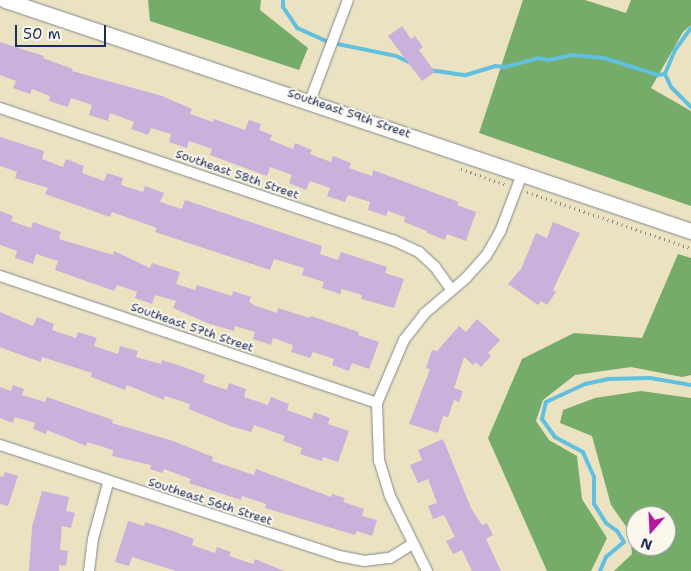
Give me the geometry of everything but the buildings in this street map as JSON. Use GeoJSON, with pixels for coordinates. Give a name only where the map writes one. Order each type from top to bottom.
{"type":"FeatureCollection","features":[{"type":"Feature","properties":{"kind":"main road","name":"Southeast 59th Street"},"geometry":{"type":"LineString","coordinates":[[5,0],[310,101],[691,231]]}},
{"type":"Feature","properties":{"kind":"street"},"geometry":{"type":"LineString","coordinates":[[310,101],[348,0]]}},
{"type":"Feature","properties":{"kind":"street","name":"Southeast 58th Street"},"geometry":{"type":"LineString","coordinates":[[0,108],[393,240],[419,252],[435,267],[450,289]]}},
{"type":"Feature","properties":{"kind":"street"},"geometry":{"type":"LineString","coordinates":[[427,571],[412,544],[390,496],[379,461],[377,403],[404,340],[424,314],[450,289],[466,278],[486,256],[500,232],[522,174]]}},
{"type":"Feature","properties":{"kind":"street","name":"Southeast 57th Street"},"geometry":{"type":"LineString","coordinates":[[0,276],[377,403]]}},
{"type":"Feature","properties":{"kind":"street","name":"Southeast 56th Street"},"geometry":{"type":"LineString","coordinates":[[0,445],[108,483],[339,556],[364,561],[390,558],[412,544]]}},
{"type":"Feature","properties":{"kind":"street"},"geometry":{"type":"LineString","coordinates":[[89,571],[93,539],[108,483]]}},
{"type":"Feature","properties":{"kind":"green space"},"geometry":{"type":"Polygon","coordinates":[[[148,0],[261,0],[260,10],[308,48],[299,70],[150,21],[148,0]]]}},
{"type":"Feature","properties":{"kind":"green space"},"geometry":{"type":"Polygon","coordinates":[[[523,0],[585,0],[626,13],[631,0],[691,0],[691,25],[683,32],[651,88],[691,111],[691,206],[479,133],[523,0]]]}},
{"type":"Feature","properties":{"kind":"green space"},"geometry":{"type":"Polygon","coordinates":[[[678,254],[691,258],[691,375],[682,377],[631,367],[575,375],[543,400],[536,421],[549,440],[577,456],[582,499],[607,538],[591,571],[547,571],[488,438],[522,359],[574,333],[642,338],[678,254]]]}},
{"type":"Feature","properties":{"kind":"green space"},"geometry":{"type":"Polygon","coordinates":[[[641,391],[691,398],[691,571],[614,571],[630,556],[676,556],[676,506],[626,506],[626,526],[611,505],[592,436],[560,423],[563,410],[595,398],[641,391]]]}},
{"type":"Feature","properties":{"kind":"waterway"},"geometry":{"type":"LineString","coordinates":[[283,0],[283,7],[297,28],[328,42],[396,56],[411,63]]}},
{"type":"Feature","properties":{"kind":"waterway"},"geometry":{"type":"LineString","coordinates":[[691,28],[675,50],[665,74],[671,87],[691,107]]}},
{"type":"Feature","properties":{"kind":"waterway"},"geometry":{"type":"LineString","coordinates":[[429,70],[466,75],[495,66],[505,67],[538,58],[549,60],[573,55],[604,58],[658,75],[665,74]]}},
{"type":"Feature","properties":{"kind":"waterway"},"geometry":{"type":"LineString","coordinates":[[600,571],[606,557],[624,542],[617,531],[606,523],[594,504],[594,477],[583,452],[555,437],[542,419],[546,402],[585,384],[608,379],[650,378],[691,385]]}}]}
